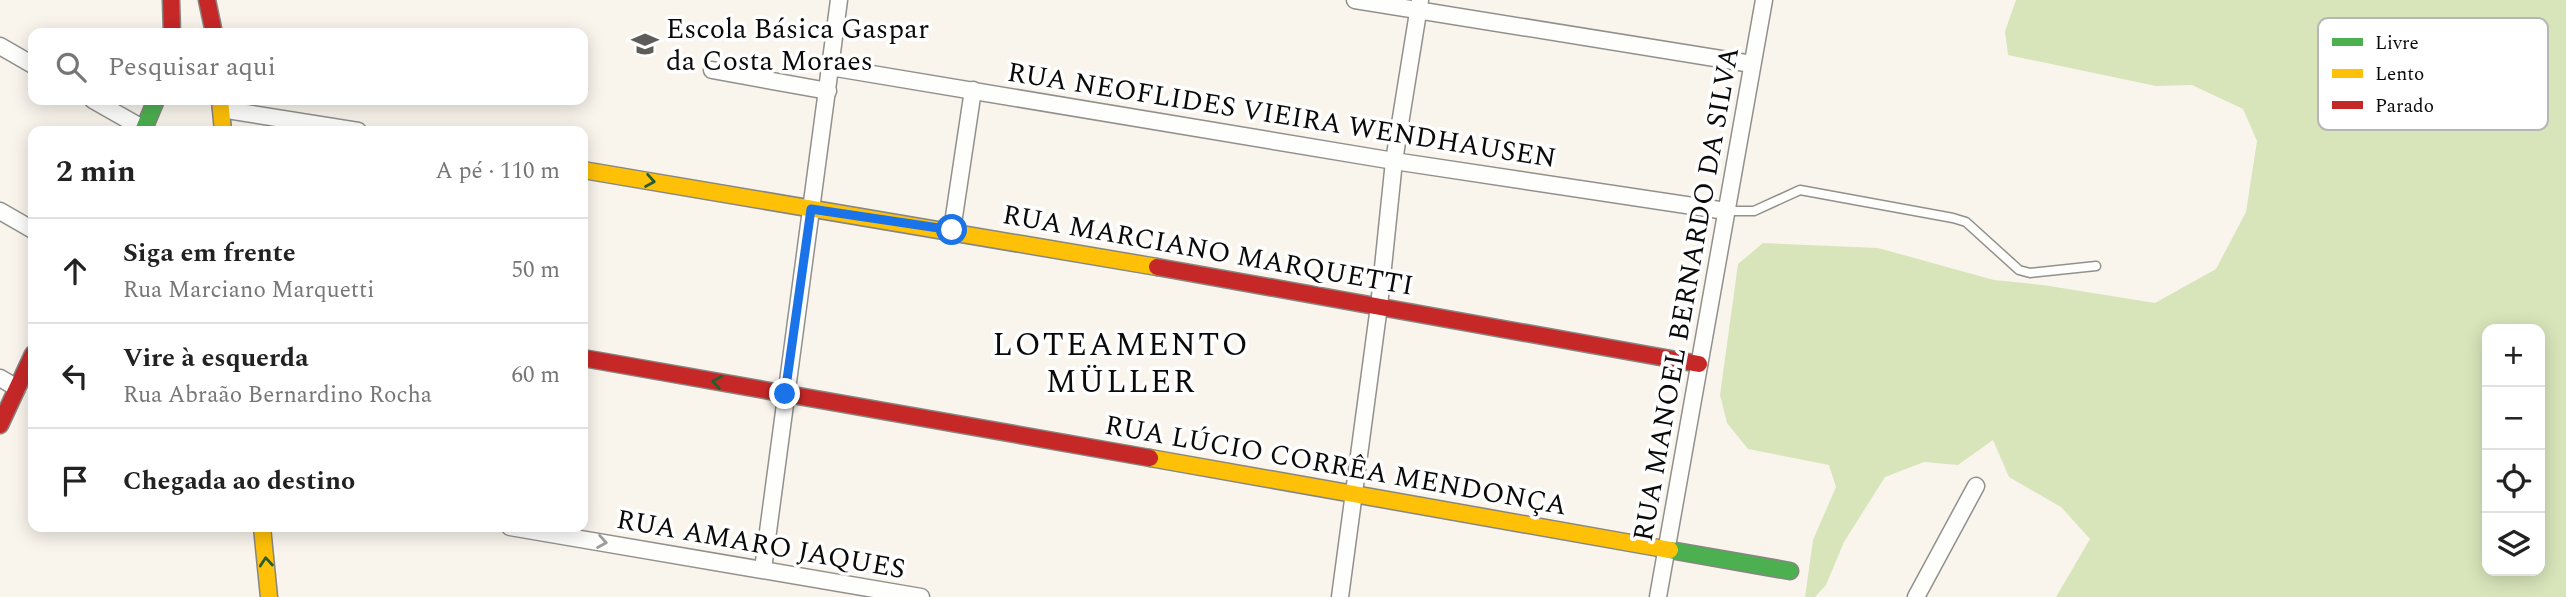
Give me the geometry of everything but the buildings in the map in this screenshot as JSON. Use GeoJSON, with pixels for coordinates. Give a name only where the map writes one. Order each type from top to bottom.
{"type":"FeatureCollection","features":[{"type":"Feature","properties":{"kind":"street"},"geometry":{"type":"LineString","coordinates":[[171,0],[172,28]]}},
{"type":"Feature","properties":{"kind":"street"},"geometry":{"type":"LineString","coordinates":[[207,0],[213,28]]}},
{"type":"Feature","properties":{"kind":"street"},"geometry":{"type":"LineString","coordinates":[[763,569],[839,0]]}},
{"type":"Feature","properties":{"kind":"street"},"geometry":{"type":"LineString","coordinates":[[1355,0],[1419,6],[1752,64]]}},
{"type":"Feature","properties":{"kind":"street","name":"RUA MANOEL BERNARDO DA SILVA"},"geometry":{"type":"LineString","coordinates":[[1658,597],[1763,0]]}},
{"type":"Feature","properties":{"kind":"street"},"geometry":{"type":"LineString","coordinates":[[1340,597],[1394,161],[1419,6]]}},
{"type":"Feature","properties":{"kind":"street"},"geometry":{"type":"LineString","coordinates":[[0,46],[28,62]]}},
{"type":"Feature","properties":{"kind":"street","name":"RUA NEOFLIDES VIEIRA WENDHAUSEN"},"geometry":{"type":"LineString","coordinates":[[830,67],[1394,161],[1726,211]]}},
{"type":"Feature","properties":{"kind":"street"},"geometry":{"type":"LineString","coordinates":[[712,70],[828,91]]}},
{"type":"Feature","properties":{"kind":"street"},"geometry":{"type":"LineString","coordinates":[[952,230],[973,90]]}},
{"type":"Feature","properties":{"kind":"street"},"geometry":{"type":"LineString","coordinates":[[101,105],[136,126]]}},
{"type":"Feature","properties":{"kind":"street"},"geometry":{"type":"LineString","coordinates":[[145,126],[154,105]]}},
{"type":"Feature","properties":{"kind":"street"},"geometry":{"type":"LineString","coordinates":[[222,126],[220,105],[331,126]]}},
{"type":"Feature","properties":{"kind":"street","name":"RUA MARCIANO MARQUETTI"},"geometry":{"type":"LineString","coordinates":[[588,171],[952,230],[1699,364]]}},
{"type":"Feature","properties":{"kind":"street"},"geometry":{"type":"LineString","coordinates":[[0,211],[28,227]]}},
{"type":"Feature","properties":{"kind":"street","name":"RUA LÚCIO CORRÊA MENDONÇA"},"geometry":{"type":"LineString","coordinates":[[588,359],[1790,571]]}},
{"type":"Feature","properties":{"kind":"street"},"geometry":{"type":"LineString","coordinates":[[0,425],[28,365]]}},
{"type":"Feature","properties":{"kind":"street"},"geometry":{"type":"LineString","coordinates":[[0,378],[17,388]]}},
{"type":"Feature","properties":{"kind":"street"},"geometry":{"type":"LineString","coordinates":[[1916,597],[1976,486]]}},
{"type":"Feature","properties":{"kind":"street"},"geometry":{"type":"LineString","coordinates":[[262,532],[269,597]]}},
{"type":"Feature","properties":{"kind":"street","name":"RUA AMARO JAQUES"},"geometry":{"type":"LineString","coordinates":[[540,532],[763,569],[822,589],[920,597]]}},
{"type":"Feature","properties":{"kind":"lane"},"geometry":{"type":"LineString","coordinates":[[1726,211],[1754,211],[1800,190],[1966,222],[2019,270],[2030,273],[2096,266]]}},
{"type":"Feature","properties":{"kind":"green space"},"geometry":{"type":"Polygon","coordinates":[[[2016,0],[2566,0],[2566,597],[2056,597],[2090,539],[2061,507],[2009,477],[1993,440],[1958,465],[1924,462],[1885,477],[1844,542],[1826,585],[1815,597],[1805,597],[1813,540],[1836,487],[1829,465],[1748,449],[1727,423],[1720,395],[1738,264],[1763,243],[1878,248],[1994,280],[2155,303],[2216,269],[2246,212],[2257,141],[2243,109],[2192,85],[2156,86],[2008,55],[2005,31],[2016,0]]]}},
{"type":"Feature","properties":{"kind":"traffic: fast"},"geometry":{"type":"LineString","coordinates":[[145,126],[154,105]]}},
{"type":"Feature","properties":{"kind":"traffic: fast"},"geometry":{"type":"LineString","coordinates":[[1670,550],[1790,571]]}},
{"type":"Feature","properties":{"kind":"traffic: slow"},"geometry":{"type":"LineString","coordinates":[[220,105],[223,126]]}},
{"type":"Feature","properties":{"kind":"traffic: slow"},"geometry":{"type":"LineString","coordinates":[[588,171],[1157,267]]}},
{"type":"Feature","properties":{"kind":"traffic: slow"},"geometry":{"type":"LineString","coordinates":[[1150,458],[1670,550]]}},
{"type":"Feature","properties":{"kind":"traffic: slow"},"geometry":{"type":"LineString","coordinates":[[262,532],[269,597]]}},
{"type":"Feature","properties":{"kind":"traffic: jam"},"geometry":{"type":"LineString","coordinates":[[171,0],[172,28]]}},
{"type":"Feature","properties":{"kind":"traffic: jam"},"geometry":{"type":"LineString","coordinates":[[207,0],[213,28]]}},
{"type":"Feature","properties":{"kind":"traffic: jam"},"geometry":{"type":"LineString","coordinates":[[1157,267],[1699,364]]}},
{"type":"Feature","properties":{"kind":"traffic: jam"},"geometry":{"type":"LineString","coordinates":[[588,359],[1150,458]]}},
{"type":"Feature","properties":{"kind":"traffic: jam"},"geometry":{"type":"LineString","coordinates":[[0,425],[28,365]]}},
{"type":"Feature","properties":{"kind":"place","name":"Escola Básica Gaspar da Costa Moraes"},"geometry":{"type":"Point","coordinates":[645,44]}},
{"type":"Feature","properties":{"kind":"district","name":"LOTEAMENTO MÜLLER"},"geometry":{"type":"Point","coordinates":[1121,362]}},
{"type":"Feature","properties":{"kind":"route"},"geometry":{"type":"LineString","coordinates":[[785,394],[811,209],[952,230]]}}]}
